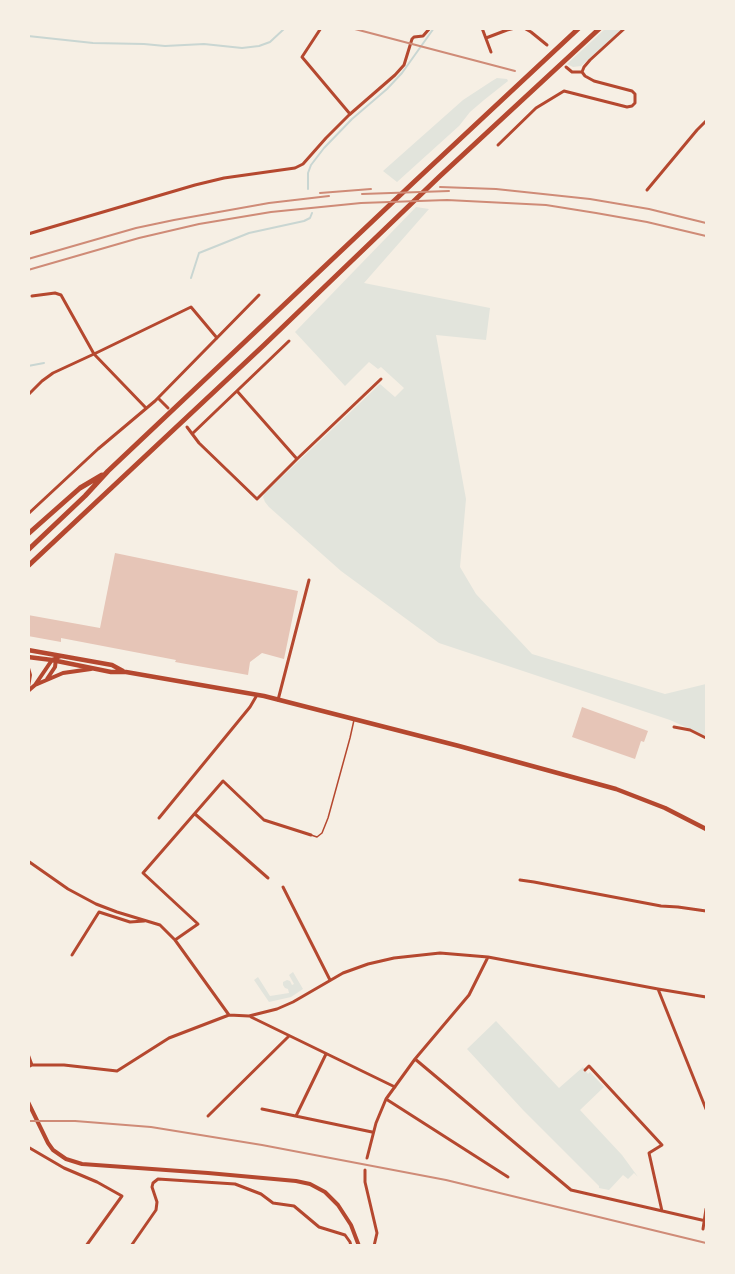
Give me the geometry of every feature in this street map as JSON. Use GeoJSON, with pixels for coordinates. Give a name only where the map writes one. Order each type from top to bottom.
{"type":"FeatureCollection","features":[{"type":"Feature","properties":{"kind":"highway"},"geometry":{"type":"LineString","coordinates":[[28,550],[108,471],[579,28]]}},
{"type":"Feature","properties":{"kind":"highway"},"geometry":{"type":"LineString","coordinates":[[28,566],[600,28]]}},
{"type":"Feature","properties":{"kind":"highway"},"geometry":{"type":"LineString","coordinates":[[28,534],[80,488],[108,471]]}},
{"type":"Feature","properties":{"kind":"main road"},"geometry":{"type":"LineString","coordinates":[[28,650],[95,669],[126,672],[257,695],[354,719],[616,789],[665,808],[706,829]]}},
{"type":"Feature","properties":{"kind":"main road"},"geometry":{"type":"LineString","coordinates":[[28,657],[54,658],[61,655],[112,665],[126,672]]}},
{"type":"Feature","properties":{"kind":"street"},"geometry":{"type":"LineString","coordinates":[[321,28],[302,57],[350,114]]}},
{"type":"Feature","properties":{"kind":"street"},"geometry":{"type":"LineString","coordinates":[[28,234],[195,185],[224,178],[295,168],[303,164],[350,114],[395,75],[404,65],[414,36],[423,36],[429,28]]}},
{"type":"Feature","properties":{"kind":"street"},"geometry":{"type":"LineString","coordinates":[[482,28],[491,52]]}},
{"type":"Feature","properties":{"kind":"street"},"geometry":{"type":"LineString","coordinates":[[486,38],[515,28]]}},
{"type":"Feature","properties":{"kind":"street"},"geometry":{"type":"LineString","coordinates":[[524,28],[547,45]]}},
{"type":"Feature","properties":{"kind":"street"},"geometry":{"type":"LineString","coordinates":[[582,72],[590,60],[625,28]]}},
{"type":"Feature","properties":{"kind":"street"},"geometry":{"type":"LineString","coordinates":[[498,145],[536,108],[564,91],[627,107],[635,103],[635,94],[632,91],[594,81],[582,72],[572,72],[566,67]]}},
{"type":"Feature","properties":{"kind":"street"},"geometry":{"type":"LineString","coordinates":[[647,190],[706,121]]}},
{"type":"Feature","properties":{"kind":"street"},"geometry":{"type":"LineString","coordinates":[[32,296],[55,293],[61,296],[94,354],[146,409]]}},
{"type":"Feature","properties":{"kind":"street"},"geometry":{"type":"LineString","coordinates":[[28,514],[98,449],[158,398],[259,296]]}},
{"type":"Feature","properties":{"kind":"street"},"geometry":{"type":"LineString","coordinates":[[28,395],[53,373],[191,307],[218,338]]}},
{"type":"Feature","properties":{"kind":"street"},"geometry":{"type":"LineString","coordinates":[[192,434],[289,341]]}},
{"type":"Feature","properties":{"kind":"street"},"geometry":{"type":"LineString","coordinates":[[187,427],[199,443],[257,499],[381,379]]}},
{"type":"Feature","properties":{"kind":"street"},"geometry":{"type":"LineString","coordinates":[[237,392],[297,459]]}},
{"type":"Feature","properties":{"kind":"street"},"geometry":{"type":"LineString","coordinates":[[158,398],[168,408]]}},
{"type":"Feature","properties":{"kind":"street"},"geometry":{"type":"LineString","coordinates":[[278,700],[309,580]]}},
{"type":"Feature","properties":{"kind":"street"},"geometry":{"type":"LineString","coordinates":[[46,680],[55,668],[54,658]]}},
{"type":"Feature","properties":{"kind":"street"},"geometry":{"type":"LineString","coordinates":[[34,685],[54,658]]}},
{"type":"Feature","properties":{"kind":"street"},"geometry":{"type":"LineString","coordinates":[[28,668],[30,675],[28,689]]}},
{"type":"Feature","properties":{"kind":"street"},"geometry":{"type":"LineString","coordinates":[[28,689],[71,671],[95,669]]}},
{"type":"Feature","properties":{"kind":"street"},"geometry":{"type":"LineString","coordinates":[[159,818],[257,695]]}},
{"type":"Feature","properties":{"kind":"street"},"geometry":{"type":"LineString","coordinates":[[674,727],[690,730],[706,738]]}},
{"type":"Feature","properties":{"kind":"street"},"geometry":{"type":"LineString","coordinates":[[175,940],[198,924],[143,873],[223,781],[264,820],[311,835]]}},
{"type":"Feature","properties":{"kind":"street"},"geometry":{"type":"LineString","coordinates":[[194,814],[268,878]]}},
{"type":"Feature","properties":{"kind":"street"},"geometry":{"type":"LineString","coordinates":[[28,861],[68,889],[96,904],[160,925],[175,940],[230,1015]]}},
{"type":"Feature","properties":{"kind":"street"},"geometry":{"type":"LineString","coordinates":[[520,880],[661,906],[706,911]]}},
{"type":"Feature","properties":{"kind":"street"},"geometry":{"type":"LineString","coordinates":[[283,887],[330,980]]}},
{"type":"Feature","properties":{"kind":"street"},"geometry":{"type":"LineString","coordinates":[[72,955],[99,912],[130,922],[148,921]]}},
{"type":"Feature","properties":{"kind":"street"},"geometry":{"type":"LineString","coordinates":[[28,1054],[30,1066],[64,1065],[117,1071],[169,1038],[230,1015],[249,1016],[277,1009],[343,973],[394,958],[440,953],[488,957],[706,997]]}},
{"type":"Feature","properties":{"kind":"street"},"geometry":{"type":"LineString","coordinates":[[367,1158],[373,1132],[386,1099],[415,1059],[469,995],[488,957]]}},
{"type":"Feature","properties":{"kind":"street"},"geometry":{"type":"LineString","coordinates":[[658,989],[706,1109]]}},
{"type":"Feature","properties":{"kind":"street"},"geometry":{"type":"LineString","coordinates":[[249,1016],[395,1087]]}},
{"type":"Feature","properties":{"kind":"street"},"geometry":{"type":"LineString","coordinates":[[208,1116],[289,1036]]}},
{"type":"Feature","properties":{"kind":"street"},"geometry":{"type":"LineString","coordinates":[[296,1116],[326,1054]]}},
{"type":"Feature","properties":{"kind":"street"},"geometry":{"type":"LineString","coordinates":[[415,1059],[571,1190],[705,1221]]}},
{"type":"Feature","properties":{"kind":"street"},"geometry":{"type":"LineString","coordinates":[[585,1070],[589,1066],[662,1145],[649,1153],[662,1211]]}},
{"type":"Feature","properties":{"kind":"street"},"geometry":{"type":"LineString","coordinates":[[701,1096],[706,1094]]}},
{"type":"Feature","properties":{"kind":"street"},"geometry":{"type":"LineString","coordinates":[[386,1099],[508,1177]]}},
{"type":"Feature","properties":{"kind":"street"},"geometry":{"type":"LineString","coordinates":[[28,1102],[48,1143],[53,1150],[66,1159],[82,1164],[310,1184],[325,1192],[339,1205],[359,1245]]}},
{"type":"Feature","properties":{"kind":"street"},"geometry":{"type":"LineString","coordinates":[[262,1109],[373,1132]]}},
{"type":"Feature","properties":{"kind":"street"},"geometry":{"type":"LineString","coordinates":[[28,1147],[64,1168],[122,1196],[86,1245]]}},
{"type":"Feature","properties":{"kind":"street"},"geometry":{"type":"LineString","coordinates":[[365,1170],[365,1182],[377,1233],[374,1245]]}},
{"type":"Feature","properties":{"kind":"street"},"geometry":{"type":"LineString","coordinates":[[131,1245],[156,1210],[157,1202],[152,1187],[158,1179],[235,1184],[261,1194],[273,1203],[294,1206],[319,1227],[345,1235],[351,1245]]}},
{"type":"Feature","properties":{"kind":"street"},"geometry":{"type":"LineString","coordinates":[[702,1229],[706,1209]]}},
{"type":"Feature","properties":{"kind":"lane"},"geometry":{"type":"LineString","coordinates":[[311,835],[316,837],[322,833],[328,818],[354,719]]}},
{"type":"Feature","properties":{"kind":"shaded area"},"geometry":{"type":"Polygon","coordinates":[[[605,29],[622,29],[581,66],[573,67],[567,64],[605,29]]]}},
{"type":"Feature","properties":{"kind":"shaded area"},"geometry":{"type":"Polygon","coordinates":[[[497,78],[508,81],[470,112],[459,126],[397,182],[383,171],[463,100],[497,78]]]}},
{"type":"Feature","properties":{"kind":"shaded area"},"geometry":{"type":"Polygon","coordinates":[[[416,207],[429,209],[364,283],[490,308],[486,340],[436,335],[466,499],[460,567],[476,594],[532,654],[665,694],[706,684],[706,736],[670,720],[439,643],[341,571],[265,502],[263,497],[265,493],[380,384],[395,397],[404,388],[381,367],[378,369],[369,362],[345,386],[295,332],[416,207]]]}},
{"type":"Feature","properties":{"kind":"shaded area"},"geometry":{"type":"Polygon","coordinates":[[[293,972],[303,989],[291,997],[269,1002],[254,980],[258,977],[270,996],[289,993],[283,982],[287,980],[292,985],[294,984],[289,975],[293,972]]]}},
{"type":"Feature","properties":{"kind":"shaded area"},"geometry":{"type":"Polygon","coordinates":[[[496,1021],[559,1088],[583,1067],[604,1087],[580,1110],[622,1155],[638,1177],[634,1173],[628,1179],[623,1175],[609,1190],[599,1188],[467,1049],[496,1021]]]}},
{"type":"Feature","properties":{"kind":"building"},"geometry":{"type":"Polygon","coordinates":[[[115,553],[298,591],[284,659],[262,653],[250,662],[248,675],[61,638],[61,642],[28,636],[28,615],[100,628],[115,553]]]}},
{"type":"Feature","properties":{"kind":"building"},"geometry":{"type":"Polygon","coordinates":[[[582,707],[648,731],[644,742],[641,741],[635,759],[572,737],[582,707]]]}},
{"type":"Feature","properties":{"kind":"waterway"},"geometry":{"type":"LineString","coordinates":[[28,36],[93,43],[165,46],[204,44],[242,48],[270,42],[285,28]]}},
{"type":"Feature","properties":{"kind":"waterway"},"geometry":{"type":"LineString","coordinates":[[308,189],[308,173],[311,165],[324,148],[402,73],[434,28]]}},
{"type":"Feature","properties":{"kind":"waterway"},"geometry":{"type":"LineString","coordinates":[[191,278],[199,253],[249,233],[304,221],[310,218],[312,213]]}},
{"type":"Feature","properties":{"kind":"waterway"},"geometry":{"type":"LineString","coordinates":[[28,366],[44,363]]}},
{"type":"Feature","properties":{"kind":"railway"},"geometry":{"type":"LineString","coordinates":[[351,28],[515,71]]}},
{"type":"Feature","properties":{"kind":"railway"},"geometry":{"type":"LineString","coordinates":[[440,187],[496,189],[590,199],[649,209],[706,223]]}},
{"type":"Feature","properties":{"kind":"railway"},"geometry":{"type":"LineString","coordinates":[[320,193],[371,189]]}},
{"type":"Feature","properties":{"kind":"railway"},"geometry":{"type":"LineString","coordinates":[[362,194],[449,191]]}},
{"type":"Feature","properties":{"kind":"railway"},"geometry":{"type":"LineString","coordinates":[[28,259],[136,228],[174,220],[269,203],[329,196]]}},
{"type":"Feature","properties":{"kind":"railway"},"geometry":{"type":"LineString","coordinates":[[28,270],[139,238],[199,224],[271,212],[361,203],[447,200],[546,205],[647,222],[706,236]]}},
{"type":"Feature","properties":{"kind":"railway"},"geometry":{"type":"LineString","coordinates":[[28,1121],[75,1121],[151,1127],[262,1145],[446,1180],[706,1243]]}}]}
